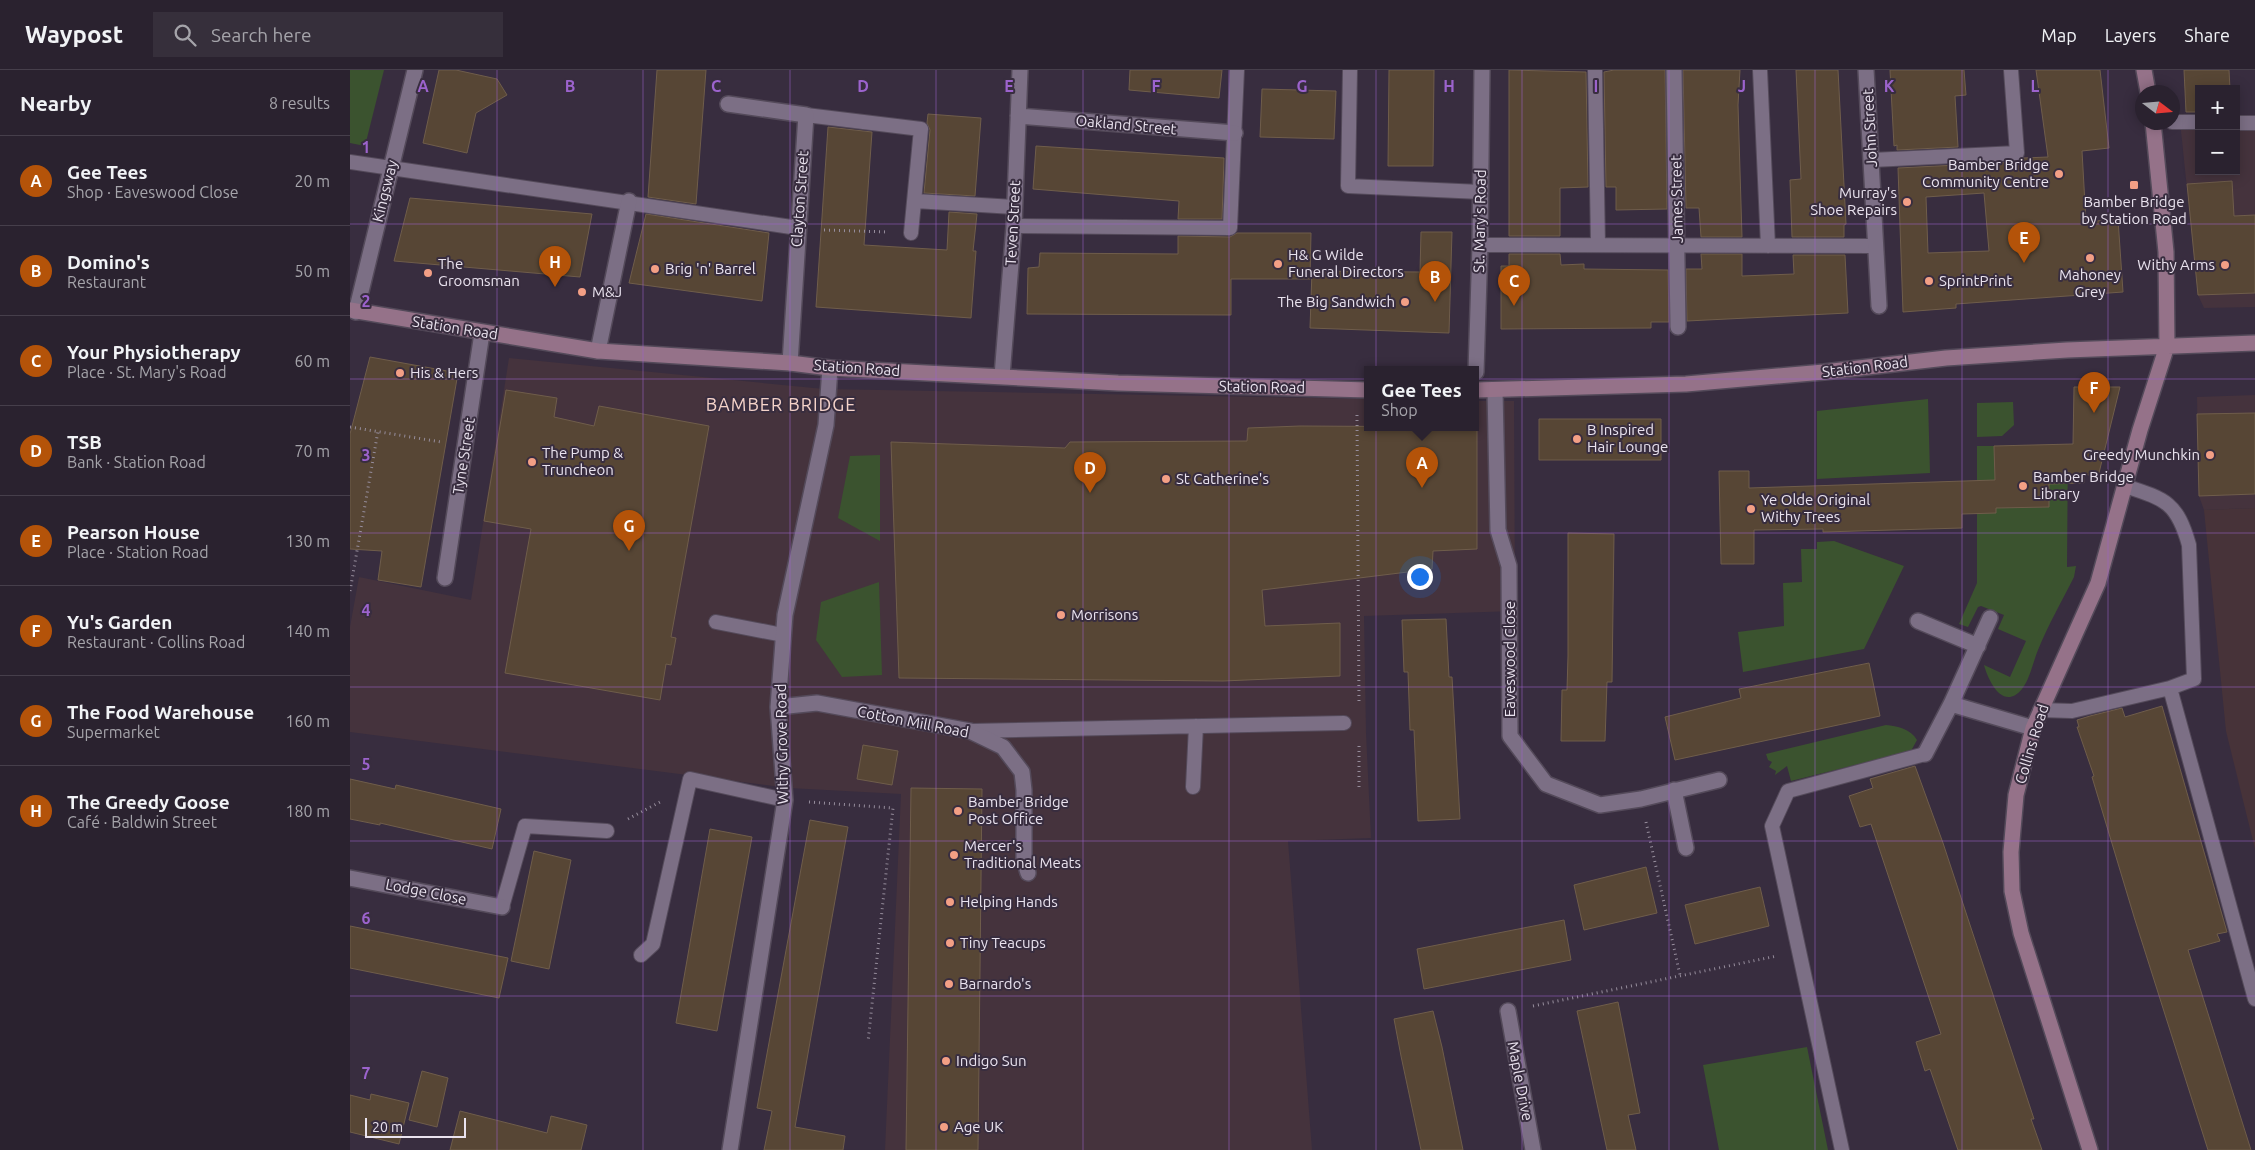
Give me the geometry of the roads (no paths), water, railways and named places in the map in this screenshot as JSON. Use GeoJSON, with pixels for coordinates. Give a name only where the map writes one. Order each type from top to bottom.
{"type":"FeatureCollection","features":[{"type":"Feature","properties":{"kind":"main road"},"geometry":{"type":"LineString","coordinates":[[2144,70],[2147,85]]}},
{"type":"Feature","properties":{"kind":"main road","name":"Collins Road"},"geometry":{"type":"LineString","coordinates":[[2090,1150],[2021,933],[2012,891],[2010,852],[2016,795],[2033,728],[2098,583],[2167,346],[2166,252],[2154,130]]}},
{"type":"Feature","properties":{"kind":"main road","name":"Station Road"},"geometry":{"type":"LineString","coordinates":[[353,311],[598,351],[790,363],[830,368],[1118,383],[1363,390]]}},
{"type":"Feature","properties":{"kind":"main road","name":"Station Road"},"geometry":{"type":"LineString","coordinates":[[1479,390],[1686,384],[1824,372],[1946,358],[2255,343]]}},
{"type":"Feature","properties":{"kind":"street","name":"Kingsway"},"geometry":{"type":"LineString","coordinates":[[353,311],[415,70]]}},
{"type":"Feature","properties":{"kind":"street","name":"Teven Street"},"geometry":{"type":"LineString","coordinates":[[1002,376],[1014,226],[1020,70]]}},
{"type":"Feature","properties":{"kind":"street","name":"St. Mary's Road"},"geometry":{"type":"LineString","coordinates":[[1476,366],[1482,70]]}},
{"type":"Feature","properties":{"kind":"street","name":"James Street"},"geometry":{"type":"LineString","coordinates":[[1674,70],[1678,327]]}},
{"type":"Feature","properties":{"kind":"street","name":"John Street"},"geometry":{"type":"LineString","coordinates":[[1866,70],[1879,306]]}},
{"type":"Feature","properties":{"kind":"street"},"geometry":{"type":"LineString","coordinates":[[728,104],[806,114]]}},
{"type":"Feature","properties":{"kind":"street","name":"Clayton Street"},"geometry":{"type":"LineString","coordinates":[[790,363],[806,114]]}},
{"type":"Feature","properties":{"kind":"street","name":"Oakland Street"},"geometry":{"type":"LineString","coordinates":[[1018,116],[1234,133]]}},
{"type":"Feature","properties":{"kind":"street"},"geometry":{"type":"LineString","coordinates":[[598,351],[629,202]]}},
{"type":"Feature","properties":{"kind":"street","name":"Tyne Street"},"geometry":{"type":"LineString","coordinates":[[445,578],[482,333]]}},
{"type":"Feature","properties":{"kind":"street","name":"Withy Grove Road"},"geometry":{"type":"LineString","coordinates":[[730,1150],[785,800],[778,707],[784,616],[826,425],[830,368]]}},
{"type":"Feature","properties":{"kind":"street","name":"Eaveswood Close"},"geometry":{"type":"LineString","coordinates":[[1495,391],[1498,530],[1509,566],[1510,736],[1546,784],[1600,805],[1641,799],[1720,780]]}},
{"type":"Feature","properties":{"kind":"street"},"geometry":{"type":"LineString","coordinates":[[1925,754],[1951,704],[1990,618]]}},
{"type":"Feature","properties":{"kind":"street"},"geometry":{"type":"LineString","coordinates":[[1918,621],[1978,646]]}},
{"type":"Feature","properties":{"kind":"street","name":"Cotton Mill Road"},"geometry":{"type":"LineString","coordinates":[[778,707],[817,703],[970,731],[1003,748],[1014,759],[1022,772],[1024,790],[1024,859],[1028,873]]}},
{"type":"Feature","properties":{"kind":"street"},"geometry":{"type":"LineString","coordinates":[[1951,704],[2033,728]]}},
{"type":"Feature","properties":{"kind":"street"},"geometry":{"type":"LineString","coordinates":[[1674,790],[1686,848]]}},
{"type":"Feature","properties":{"kind":"street","name":"Lodge Close"},"geometry":{"type":"LineString","coordinates":[[350,878],[502,907]]}},
{"type":"Feature","properties":{"kind":"street","name":"Maple Drive"},"geometry":{"type":"LineString","coordinates":[[1508,1011],[1533,1150]]}},
{"type":"Feature","properties":{"kind":"lane"},"geometry":{"type":"LineString","coordinates":[[1014,226],[1230,228],[1237,70]]}},
{"type":"Feature","properties":{"kind":"lane"},"geometry":{"type":"LineString","coordinates":[[1350,70],[1348,186],[1481,192]]}},
{"type":"Feature","properties":{"kind":"lane"},"geometry":{"type":"LineString","coordinates":[[1595,70],[1598,244]]}},
{"type":"Feature","properties":{"kind":"lane"},"geometry":{"type":"LineString","coordinates":[[1760,70],[1768,246]]}},
{"type":"Feature","properties":{"kind":"lane"},"geometry":{"type":"LineString","coordinates":[[1872,160],[2017,154],[2011,70]]}},
{"type":"Feature","properties":{"kind":"lane"},"geometry":{"type":"LineString","coordinates":[[806,114],[920,129],[911,233]]}},
{"type":"Feature","properties":{"kind":"lane"},"geometry":{"type":"LineString","coordinates":[[2180,122],[2195,122]]}},
{"type":"Feature","properties":{"kind":"lane"},"geometry":{"type":"LineString","coordinates":[[2240,123],[2255,123]]}},
{"type":"Feature","properties":{"kind":"lane"},"geometry":{"type":"LineString","coordinates":[[350,162],[798,228]]}},
{"type":"Feature","properties":{"kind":"lane"},"geometry":{"type":"LineString","coordinates":[[915,201],[1014,207]]}},
{"type":"Feature","properties":{"kind":"lane"},"geometry":{"type":"LineString","coordinates":[[1480,245],[1876,246]]}},
{"type":"Feature","properties":{"kind":"lane"},"geometry":{"type":"LineString","coordinates":[[2040,710],[2072,711],[2170,688],[2194,679],[2189,546],[2184,526],[2172,507],[2155,496],[2125,486]]}},
{"type":"Feature","properties":{"kind":"lane"},"geometry":{"type":"LineString","coordinates":[[716,622],[783,635]]}},
{"type":"Feature","properties":{"kind":"lane"},"geometry":{"type":"LineString","coordinates":[[2170,688],[2255,999]]}},
{"type":"Feature","properties":{"kind":"lane"},"geometry":{"type":"LineString","coordinates":[[970,731],[1344,723]]}},
{"type":"Feature","properties":{"kind":"lane"},"geometry":{"type":"LineString","coordinates":[[1193,787],[1196,726]]}},
{"type":"Feature","properties":{"kind":"lane"},"geometry":{"type":"LineString","coordinates":[[1842,1150],[1772,826],[1788,791],[1925,754]]}},
{"type":"Feature","properties":{"kind":"lane"},"geometry":{"type":"LineString","coordinates":[[641,956],[653,944],[690,779],[785,800]]}},
{"type":"Feature","properties":{"kind":"lane"},"geometry":{"type":"LineString","coordinates":[[502,907],[525,826],[607,831]]}},
{"type":"Feature","properties":{"kind":"place","name":"Bamber Bridge Community Centre"},"geometry":{"type":"Point","coordinates":[2059,174]}},
{"type":"Feature","properties":{"kind":"place","name":"Bamber Bridge by Station Road"},"geometry":{"type":"Point","coordinates":[2134,185]}},
{"type":"Feature","properties":{"kind":"place","name":"Murray's Shoe Repairs"},"geometry":{"type":"Point","coordinates":[1907,202]}},
{"type":"Feature","properties":{"kind":"place","name":"Mahoney Grey"},"geometry":{"type":"Point","coordinates":[2090,258]}},
{"type":"Feature","properties":{"kind":"place","name":"Pearson House"},"geometry":{"type":"Point","coordinates":[2024,263]}},
{"type":"Feature","properties":{"kind":"place","name":"H& G Wilde Funeral Directors"},"geometry":{"type":"Point","coordinates":[1278,264]}},
{"type":"Feature","properties":{"kind":"place","name":"Withy Arms"},"geometry":{"type":"Point","coordinates":[2225,265]}},
{"type":"Feature","properties":{"kind":"place","name":"Brig 'n' Barrel"},"geometry":{"type":"Point","coordinates":[655,269]}},
{"type":"Feature","properties":{"kind":"place","name":"The Groomsman"},"geometry":{"type":"Point","coordinates":[428,273]}},
{"type":"Feature","properties":{"kind":"place","name":"SprintPrint"},"geometry":{"type":"Point","coordinates":[1929,281]}},
{"type":"Feature","properties":{"kind":"place","name":"The Greedy Goose"},"geometry":{"type":"Point","coordinates":[555,287]}},
{"type":"Feature","properties":{"kind":"place","name":"M&J"},"geometry":{"type":"Point","coordinates":[582,292]}},
{"type":"Feature","properties":{"kind":"place","name":"The Big Sandwich"},"geometry":{"type":"Point","coordinates":[1405,302]}},
{"type":"Feature","properties":{"kind":"place","name":"Domino's"},"geometry":{"type":"Point","coordinates":[1435,302]}},
{"type":"Feature","properties":{"kind":"place","name":"Your Physiotherapy"},"geometry":{"type":"Point","coordinates":[1514,306]}},
{"type":"Feature","properties":{"kind":"place","name":"His & Hers"},"geometry":{"type":"Point","coordinates":[400,373]}},
{"type":"Feature","properties":{"kind":"place","name":"Yu's Garden"},"geometry":{"type":"Point","coordinates":[2094,413]}},
{"type":"Feature","properties":{"kind":"place","name":"B Inspired Hair Lounge"},"geometry":{"type":"Point","coordinates":[1577,439]}},
{"type":"Feature","properties":{"kind":"place","name":"Greedy Munchkin"},"geometry":{"type":"Point","coordinates":[2210,455]}},
{"type":"Feature","properties":{"kind":"place","name":"The Pump & Truncheon"},"geometry":{"type":"Point","coordinates":[532,462]}},
{"type":"Feature","properties":{"kind":"place","name":"St Catherine's"},"geometry":{"type":"Point","coordinates":[1166,479]}},
{"type":"Feature","properties":{"kind":"place","name":"Bamber Bridge Library"},"geometry":{"type":"Point","coordinates":[2023,486]}},
{"type":"Feature","properties":{"kind":"place","name":"Gee Tees"},"geometry":{"type":"Point","coordinates":[1422,488]}},
{"type":"Feature","properties":{"kind":"place","name":"TSB"},"geometry":{"type":"Point","coordinates":[1090,493]}},
{"type":"Feature","properties":{"kind":"place","name":"Ye Olde Original Withy Trees"},"geometry":{"type":"Point","coordinates":[1751,509]}},
{"type":"Feature","properties":{"kind":"place","name":"The Food Warehouse"},"geometry":{"type":"Point","coordinates":[629,551]}},
{"type":"Feature","properties":{"kind":"place","name":"Morrisons"},"geometry":{"type":"Point","coordinates":[1061,615]}},
{"type":"Feature","properties":{"kind":"place","name":"Bamber Bridge Post Office"},"geometry":{"type":"Point","coordinates":[958,811]}},
{"type":"Feature","properties":{"kind":"place","name":"Mercer's Traditional Meats"},"geometry":{"type":"Point","coordinates":[954,855]}},
{"type":"Feature","properties":{"kind":"place","name":"Helping Hands"},"geometry":{"type":"Point","coordinates":[950,902]}},
{"type":"Feature","properties":{"kind":"place","name":"Tiny Teacups"},"geometry":{"type":"Point","coordinates":[950,943]}},
{"type":"Feature","properties":{"kind":"place","name":"Barnardo's"},"geometry":{"type":"Point","coordinates":[949,984]}},
{"type":"Feature","properties":{"kind":"place","name":"Indigo Sun"},"geometry":{"type":"Point","coordinates":[946,1061]}},
{"type":"Feature","properties":{"kind":"place","name":"Age UK"},"geometry":{"type":"Point","coordinates":[944,1127]}},
{"type":"Feature","properties":{"kind":"district","name":"BAMBER BRIDGE"},"geometry":{"type":"Point","coordinates":[781,405]}}]}
